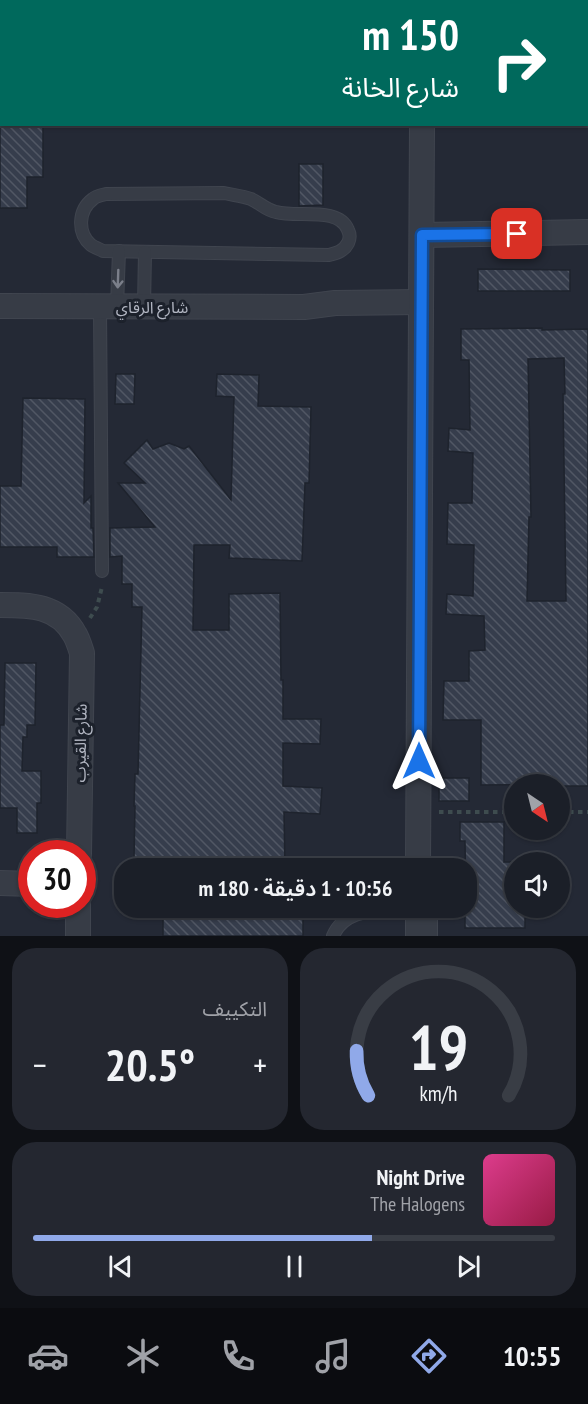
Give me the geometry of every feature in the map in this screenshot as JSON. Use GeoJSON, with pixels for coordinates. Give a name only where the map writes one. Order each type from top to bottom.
{"type":"FeatureCollection","features":[{"type":"Feature","properties":{"kind":"street"},"geometry":{"type":"LineString","coordinates":[[421,858],[422,126]]}},
{"type":"Feature","properties":{"kind":"street"},"geometry":{"type":"LineString","coordinates":[[422,235],[588,232]]}},
{"type":"Feature","properties":{"kind":"street","name":"شارع الرقاي"},"geometry":{"type":"LineString","coordinates":[[0,306],[304,308],[335,314],[421,310]]}},
{"type":"Feature","properties":{"kind":"street"},"geometry":{"type":"LineString","coordinates":[[0,605],[41,607],[61,617],[75,634]]}},
{"type":"Feature","properties":{"kind":"street","name":"شارع القيرب"},"geometry":{"type":"LineString","coordinates":[[75,634],[81,653],[79,840]]}},
{"type":"Feature","properties":{"kind":"street"},"geometry":{"type":"LineString","coordinates":[[0,883],[18,884]]}},
{"type":"Feature","properties":{"kind":"street"},"geometry":{"type":"LineString","coordinates":[[78,918],[78,936]]}},
{"type":"Feature","properties":{"kind":"street"},"geometry":{"type":"LineString","coordinates":[[418,918],[418,936]]}},
{"type":"Feature","properties":{"kind":"lane"},"geometry":{"type":"LineString","coordinates":[[106,194],[237,195],[276,212],[290,215],[337,217],[346,224],[350,234],[348,245],[340,252],[329,255],[145,252],[103,251],[91,245],[83,235],[80,221],[84,208],[93,198],[106,194]]}},
{"type":"Feature","properties":{"kind":"lane"},"geometry":{"type":"LineString","coordinates":[[102,571],[109,306],[119,251]]}},
{"type":"Feature","properties":{"kind":"lane"},"geometry":{"type":"LineString","coordinates":[[144,307],[145,252]]}},
{"type":"Feature","properties":{"kind":"lane"},"geometry":{"type":"LineString","coordinates":[[333,936],[346,918]]}},
{"type":"Feature","properties":{"kind":"lane"},"geometry":{"type":"LineString","coordinates":[[431,918],[431,936]]}},
{"type":"Feature","properties":{"kind":"path"},"geometry":{"type":"LineString","coordinates":[[75,634],[88,622],[97,607],[102,590],[102,571]]}},
{"type":"Feature","properties":{"kind":"path"},"geometry":{"type":"LineString","coordinates":[[432,812],[504,812]]}},
{"type":"Feature","properties":{"kind":"path"},"geometry":{"type":"LineString","coordinates":[[570,812],[588,812]]}},
{"type":"Feature","properties":{"kind":"building"},"geometry":{"type":"Polygon","coordinates":[[[0,126],[43,126],[43,177],[27,177],[27,208],[0,208],[0,126]]]}},
{"type":"Feature","properties":{"kind":"building"},"geometry":{"type":"Polygon","coordinates":[[[299,164],[323,164],[323,205],[299,206],[299,164]]]}},
{"type":"Feature","properties":{"kind":"building"},"geometry":{"type":"Polygon","coordinates":[[[478,269],[570,270],[570,291],[478,291],[478,269]]]}},
{"type":"Feature","properties":{"kind":"building"},"geometry":{"type":"Polygon","coordinates":[[[461,329],[588,329],[588,786],[570,786],[570,774],[504,774],[504,785],[481,785],[481,720],[443,720],[444,681],[469,681],[469,651],[485,650],[484,616],[446,614],[447,594],[473,596],[474,545],[447,544],[448,503],[472,503],[473,453],[448,451],[449,428],[470,430],[469,360],[461,360],[461,329]],[[564,358],[528,359],[531,517],[529,517],[527,601],[566,601],[563,394],[565,394],[564,358]]]}},
{"type":"Feature","properties":{"kind":"building"},"geometry":{"type":"Polygon","coordinates":[[[116,374],[135,374],[134,404],[115,404],[116,374]]]}},
{"type":"Feature","properties":{"kind":"building"},"geometry":{"type":"Polygon","coordinates":[[[217,374],[259,375],[258,406],[311,407],[309,483],[305,483],[302,561],[229,558],[230,545],[194,545],[193,630],[229,630],[229,594],[280,593],[283,719],[321,719],[320,744],[283,743],[283,786],[322,788],[320,814],[284,812],[285,858],[134,858],[142,607],[132,607],[132,584],[122,584],[122,556],[110,557],[110,528],[155,527],[118,483],[145,483],[124,463],[147,440],[153,449],[169,443],[184,449],[189,446],[231,500],[234,397],[216,396],[217,374]]]}},
{"type":"Feature","properties":{"kind":"building"},"geometry":{"type":"Polygon","coordinates":[[[23,398],[85,399],[84,503],[91,496],[94,557],[57,557],[57,547],[0,547],[0,486],[21,486],[23,398]]]}},
{"type":"Feature","properties":{"kind":"building"},"geometry":{"type":"Polygon","coordinates":[[[5,663],[36,663],[35,725],[27,725],[27,737],[23,737],[22,771],[41,771],[41,803],[37,803],[37,833],[17,833],[17,808],[0,808],[0,725],[4,725],[5,663]]]}},
{"type":"Feature","properties":{"kind":"building"},"geometry":{"type":"Polygon","coordinates":[[[439,778],[469,778],[469,801],[439,801],[439,778]]]}},
{"type":"Feature","properties":{"kind":"building"},"geometry":{"type":"Polygon","coordinates":[[[460,822],[504,822],[504,918],[525,918],[525,928],[465,928],[465,918],[477,918],[477,858],[465,858],[465,841],[460,841],[460,822]]]}},
{"type":"Feature","properties":{"kind":"building"},"geometry":{"type":"Polygon","coordinates":[[[163,918],[303,918],[303,936],[163,936],[163,918]]]}},
{"type":"Feature","properties":{"kind":"route"},"geometry":{"type":"LineString","coordinates":[[419,761],[422,235],[517,234]]}}]}
